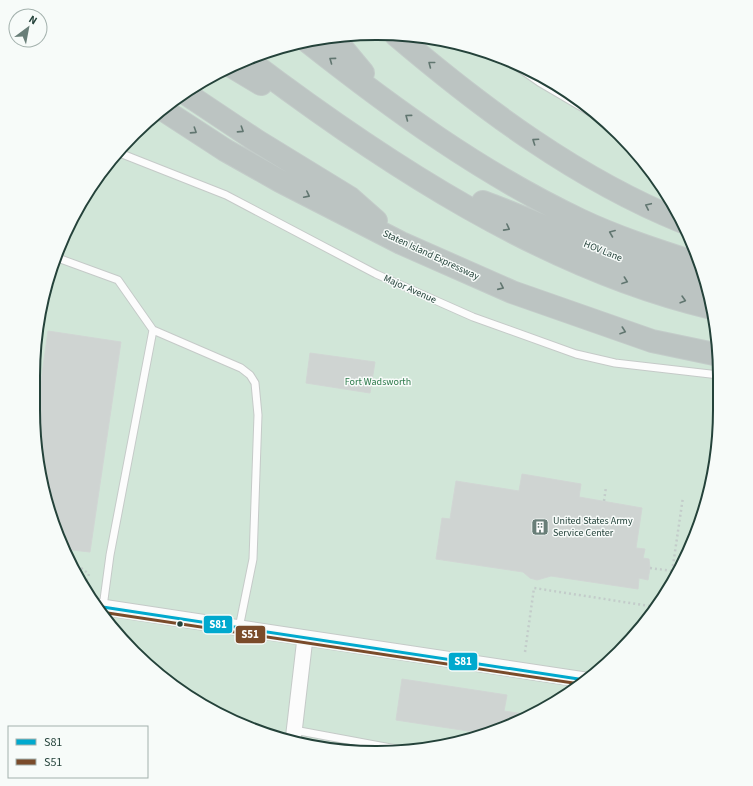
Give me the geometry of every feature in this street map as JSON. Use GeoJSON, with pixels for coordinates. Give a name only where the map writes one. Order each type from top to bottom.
{"type":"FeatureCollection","features":[{"type":"Feature","properties":{"kind":"highway"},"geometry":{"type":"LineString","coordinates":[[404,41],[479,102],[559,157],[616,191],[673,217]]}},
{"type":"Feature","properties":{"kind":"highway"},"geometry":{"type":"LineString","coordinates":[[338,43],[386,100]]}},
{"type":"Feature","properties":{"kind":"highway"},"geometry":{"type":"LineString","coordinates":[[312,46],[431,134],[549,228]]}},
{"type":"Feature","properties":{"kind":"highway"},"geometry":{"type":"LineString","coordinates":[[253,64],[321,114],[412,173],[438,185],[549,228]]}},
{"type":"Feature","properties":{"kind":"highway"},"geometry":{"type":"LineString","coordinates":[[238,70],[475,211],[534,242],[597,271],[658,272],[694,265]]}},
{"type":"Feature","properties":{"kind":"highway"},"geometry":{"type":"LineString","coordinates":[[190,97],[257,141],[350,198],[401,242]]}},
{"type":"Feature","properties":{"kind":"highway","name":"Staten Island Expressway"},"geometry":{"type":"LineString","coordinates":[[168,113],[225,150],[280,181],[401,242],[512,292],[652,341],[712,354]]}},
{"type":"Feature","properties":{"kind":"highway"},"geometry":{"type":"LineString","coordinates":[[431,134],[506,182],[567,214],[627,240],[658,272],[705,304]]}},
{"type":"Feature","properties":{"kind":"highway","name":"HOV Lane"},"geometry":{"type":"LineString","coordinates":[[549,228],[588,246],[658,272]]}},
{"type":"Feature","properties":{"kind":"highway"},"geometry":{"type":"LineString","coordinates":[[658,272],[700,284]]}},
{"type":"Feature","properties":{"kind":"street"},"geometry":{"type":"LineString","coordinates":[[105,607],[576,680]]}},
{"type":"Feature","properties":{"kind":"street"},"geometry":{"type":"LineString","coordinates":[[293,736],[305,638]]}},
{"type":"Feature","properties":{"kind":"lane"},"geometry":{"type":"LineString","coordinates":[[539,82],[552,90]]}},
{"type":"Feature","properties":{"kind":"lane","name":"Major Avenue"},"geometry":{"type":"LineString","coordinates":[[124,155],[226,195],[376,274],[473,317],[576,354],[615,363],[713,374]]}},
{"type":"Feature","properties":{"kind":"lane"},"geometry":{"type":"LineString","coordinates":[[61,259],[118,280],[153,330],[241,368],[250,375],[255,383],[258,415],[253,559],[239,628]]}},
{"type":"Feature","properties":{"kind":"lane"},"geometry":{"type":"LineString","coordinates":[[100,600],[112,548],[153,330]]}},
{"type":"Feature","properties":{"kind":"lane"},"geometry":{"type":"LineString","coordinates":[[294,736],[364,745]]}},
{"type":"Feature","properties":{"kind":"path"},"geometry":{"type":"LineString","coordinates":[[604,501],[606,487]]}},
{"type":"Feature","properties":{"kind":"path"},"geometry":{"type":"LineString","coordinates":[[672,570],[683,497]]}},
{"type":"Feature","properties":{"kind":"path"},"geometry":{"type":"LineString","coordinates":[[79,567],[89,574],[87,580]]}},
{"type":"Feature","properties":{"kind":"path"},"geometry":{"type":"LineString","coordinates":[[650,568],[672,571]]}},
{"type":"Feature","properties":{"kind":"path"},"geometry":{"type":"LineString","coordinates":[[525,652],[534,588],[649,606]]}},
{"type":"Feature","properties":{"kind":"green space","name":"Fort Wadsworth"},"geometry":{"type":"Polygon","coordinates":[[[377,40],[417,43],[446,47],[479,56],[505,66],[545,85],[581,110],[614,139],[629,155],[643,172],[668,208],[695,268],[702,289],[710,333],[713,376],[712,432],[707,475],[702,497],[687,538],[668,578],[643,614],[614,647],[598,662],[581,676],[545,701],[505,720],[479,730],[446,739],[417,743],[377,746],[346,744],[308,739],[275,730],[248,720],[208,701],[172,676],[139,647],[124,631],[110,614],[85,578],[58,518],[51,497],[43,453],[40,410],[41,354],[46,311],[51,289],[66,248],[85,208],[110,172],[139,139],[155,124],[172,110],[208,85],[248,66],[275,56],[308,47],[339,42],[377,40]]]}},
{"type":"Feature","properties":{"kind":"building"},"geometry":{"type":"Polygon","coordinates":[[[48,331],[121,342],[90,552],[71,550],[51,497],[43,453],[40,389],[48,331]]]}},
{"type":"Feature","properties":{"kind":"building"},"geometry":{"type":"Polygon","coordinates":[[[310,353],[375,362],[370,393],[306,383],[310,353]]]}},
{"type":"Feature","properties":{"kind":"building","name":"United States Army Service Center"},"geometry":{"type":"Polygon","coordinates":[[[522,474],[581,484],[579,497],[642,508],[636,548],[645,549],[643,558],[649,559],[650,568],[648,580],[639,578],[638,589],[551,576],[537,580],[530,578],[523,572],[436,559],[442,518],[450,519],[456,481],[519,491],[522,474]]]}},
{"type":"Feature","properties":{"kind":"building"},"geometry":{"type":"Polygon","coordinates":[[[402,679],[507,695],[504,711],[520,713],[474,732],[396,720],[402,679]]]}},
{"type":"Feature","properties":{"kind":"transit line","name":"S81"},"geometry":{"type":"LineString","coordinates":[[105,607],[577,679]]}},
{"type":"Feature","properties":{"kind":"transit line","name":"S51"},"geometry":{"type":"LineString","coordinates":[[109,613],[572,683]]}},
{"type":"Feature","properties":{"kind":"place","name":"United States Army Service Center"},"geometry":{"type":"Point","coordinates":[540,527]}}]}
